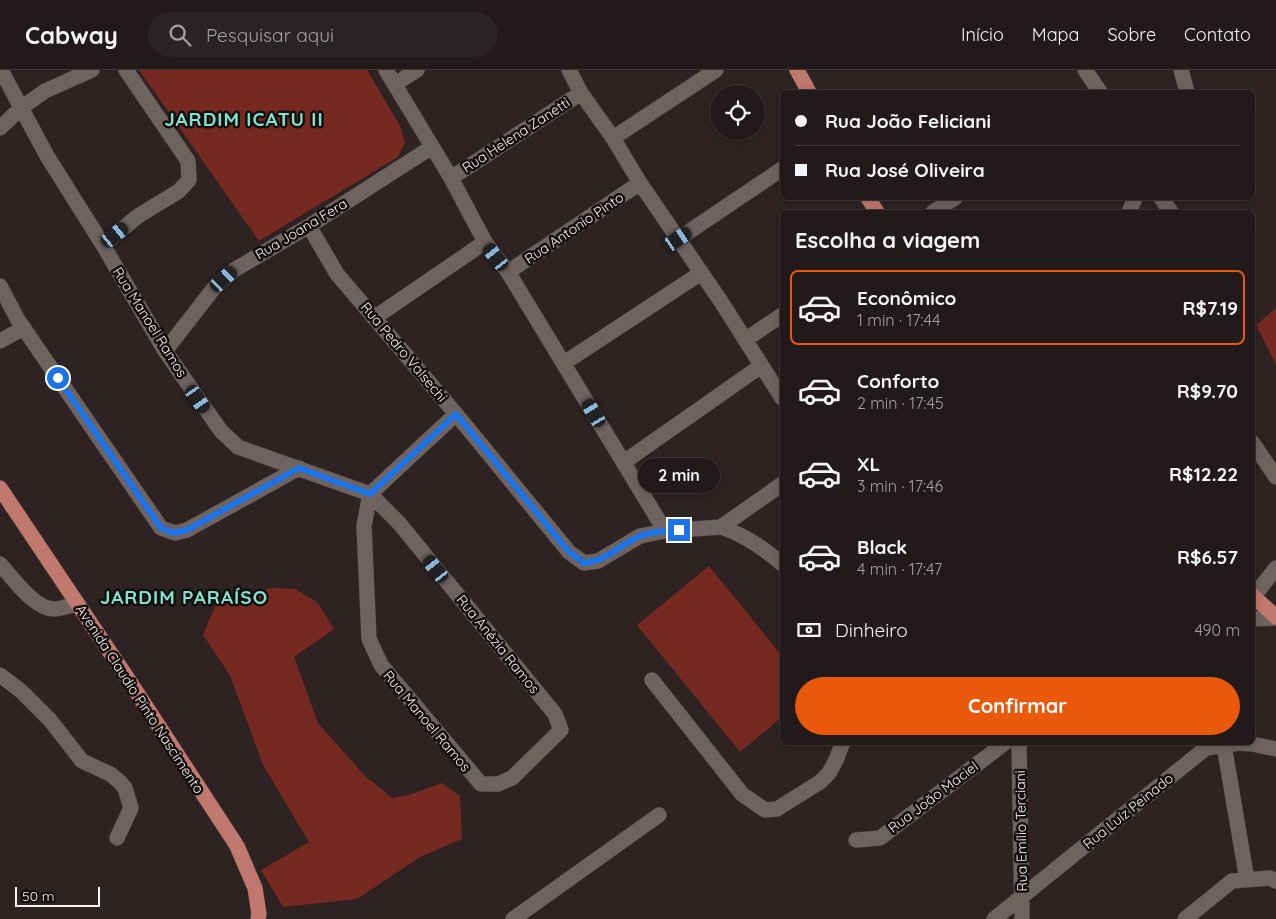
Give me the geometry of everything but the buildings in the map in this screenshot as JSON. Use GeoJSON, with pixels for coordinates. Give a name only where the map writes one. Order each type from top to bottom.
{"type":"FeatureCollection","features":[{"type":"Feature","properties":{"kind":"main road"},"geometry":{"type":"LineString","coordinates":[[797,70],[808,90]]}},
{"type":"Feature","properties":{"kind":"main road","name":"Avenida Claudio Pinto Nascimento"},"geometry":{"type":"LineString","coordinates":[[0,488],[237,846],[255,888],[261,917]]}},
{"type":"Feature","properties":{"kind":"main road"},"geometry":{"type":"LineString","coordinates":[[1255,598],[1276,617]]}},
{"type":"Feature","properties":{"kind":"street","name":"Rua Manoel Ramos"},"geometry":{"type":"LineString","coordinates":[[1,70],[47,156],[103,245],[165,351],[221,431],[238,447],[370,494],[364,526],[369,639],[380,665],[481,784]]}},
{"type":"Feature","properties":{"kind":"street"},"geometry":{"type":"LineString","coordinates":[[0,128],[45,91],[92,70]]}},
{"type":"Feature","properties":{"kind":"street"},"geometry":{"type":"LineString","coordinates":[[103,245],[138,216],[179,192],[189,180],[188,161],[126,70]]}},
{"type":"Feature","properties":{"kind":"street"},"geometry":{"type":"LineString","coordinates":[[386,70],[451,178],[485,242],[508,272],[665,531],[721,527],[736,532],[767,551],[780,562]]}},
{"type":"Feature","properties":{"kind":"street"},"geometry":{"type":"LineString","coordinates":[[395,84],[417,70]]}},
{"type":"Feature","properties":{"kind":"street"},"geometry":{"type":"LineString","coordinates":[[569,70],[581,93],[722,303],[780,395]]}},
{"type":"Feature","properties":{"kind":"street"},"geometry":{"type":"LineString","coordinates":[[613,138],[716,70]]}},
{"type":"Feature","properties":{"kind":"street"},"geometry":{"type":"LineString","coordinates":[[1085,70],[1099,90]]}},
{"type":"Feature","properties":{"kind":"street"},"geometry":{"type":"LineString","coordinates":[[1181,70],[1186,90]]}},
{"type":"Feature","properties":{"kind":"street","name":"Rua Helena Zanetti"},"geometry":{"type":"LineString","coordinates":[[451,178],[581,93]]}},
{"type":"Feature","properties":{"kind":"street","name":"Rua Joana Fera"},"geometry":{"type":"LineString","coordinates":[[165,351],[214,288],[234,270],[309,226],[432,147]]}},
{"type":"Feature","properties":{"kind":"street"},"geometry":{"type":"LineString","coordinates":[[678,239],[780,170]]}},
{"type":"Feature","properties":{"kind":"street","name":"Rua Antonio Pinto"},"geometry":{"type":"LineString","coordinates":[[508,272],[640,183]]}},
{"type":"Feature","properties":{"kind":"street"},"geometry":{"type":"LineString","coordinates":[[936,210],[952,200]]}},
{"type":"Feature","properties":{"kind":"street","name":"Rua Pedro Valsechi"},"geometry":{"type":"LineString","coordinates":[[309,226],[337,274],[456,414],[569,552],[584,563],[598,562],[640,536],[665,531]]}},
{"type":"Feature","properties":{"kind":"street"},"geometry":{"type":"LineString","coordinates":[[374,318],[485,242]]}},
{"type":"Feature","properties":{"kind":"street"},"geometry":{"type":"LineString","coordinates":[[564,364],[701,273]]}},
{"type":"Feature","properties":{"kind":"street"},"geometry":{"type":"LineString","coordinates":[[0,286],[24,328],[161,528],[174,533],[187,530],[299,468]]}},
{"type":"Feature","properties":{"kind":"street"},"geometry":{"type":"LineString","coordinates":[[745,340],[780,316]]}},
{"type":"Feature","properties":{"kind":"street"},"geometry":{"type":"LineString","coordinates":[[0,341],[24,328]]}},
{"type":"Feature","properties":{"kind":"street"},"geometry":{"type":"LineString","coordinates":[[624,462],[761,366]]}},
{"type":"Feature","properties":{"kind":"street"},"geometry":{"type":"LineString","coordinates":[[370,494],[456,414]]}},
{"type":"Feature","properties":{"kind":"street"},"geometry":{"type":"LineString","coordinates":[[1255,446],[1276,477]]}},
{"type":"Feature","properties":{"kind":"street"},"geometry":{"type":"LineString","coordinates":[[721,527],[780,485]]}},
{"type":"Feature","properties":{"kind":"street","name":"Rua Anézia Ramos"},"geometry":{"type":"LineString","coordinates":[[370,494],[399,524],[555,714],[561,730],[512,778],[498,784],[481,784]]}},
{"type":"Feature","properties":{"kind":"street"},"geometry":{"type":"LineString","coordinates":[[0,564],[36,602],[44,607],[55,609],[78,604]]}},
{"type":"Feature","properties":{"kind":"street"},"geometry":{"type":"LineString","coordinates":[[1255,594],[1276,568]]}},
{"type":"Feature","properties":{"kind":"street"},"geometry":{"type":"LineString","coordinates":[[1255,619],[1276,617]]}},
{"type":"Feature","properties":{"kind":"street"},"geometry":{"type":"LineString","coordinates":[[0,675],[21,691],[50,720],[82,761],[110,774],[125,788],[131,808],[116,838]]}},
{"type":"Feature","properties":{"kind":"street"},"geometry":{"type":"LineString","coordinates":[[652,680],[742,794],[764,810],[777,809],[820,782],[829,772],[842,745]]}},
{"type":"Feature","properties":{"kind":"street","name":"Rua Luíz Peinado"},"geometry":{"type":"LineString","coordinates":[[1255,744],[1276,749]]}},
{"type":"Feature","properties":{"kind":"street","name":"Rua João Maciel"},"geometry":{"type":"LineString","coordinates":[[856,840],[880,838],[1002,745]]}},
{"type":"Feature","properties":{"kind":"street","name":"Rua Emílio Terciani"},"geometry":{"type":"LineString","coordinates":[[1019,745],[1022,919]]}},
{"type":"Feature","properties":{"kind":"street","name":"Rua Luíz Peinado"},"geometry":{"type":"LineString","coordinates":[[994,919],[1206,748],[1232,745]]}},
{"type":"Feature","properties":{"kind":"street"},"geometry":{"type":"LineString","coordinates":[[1224,746],[1247,880]]}},
{"type":"Feature","properties":{"kind":"street"},"geometry":{"type":"LineString","coordinates":[[513,919],[659,815]]}},
{"type":"Feature","properties":{"kind":"street"},"geometry":{"type":"LineString","coordinates":[[1185,919],[1232,881],[1270,878],[1276,881]]}},
{"type":"Feature","properties":{"kind":"shaded area"},"geometry":{"type":"Polygon","coordinates":[[[139,70],[367,70],[399,124],[405,142],[398,157],[259,241],[139,70]]]}},
{"type":"Feature","properties":{"kind":"shaded area"},"geometry":{"type":"Polygon","coordinates":[[[1276,308],[1276,365],[1256,325],[1276,308]]]}},
{"type":"Feature","properties":{"kind":"shaded area"},"geometry":{"type":"Polygon","coordinates":[[[709,566],[780,654],[780,719],[740,752],[637,625],[709,566]]]}},
{"type":"Feature","properties":{"kind":"shaded area"},"geometry":{"type":"Polygon","coordinates":[[[271,588],[295,589],[317,602],[334,629],[294,657],[318,723],[365,776],[392,798],[406,796],[442,783],[460,796],[462,839],[420,857],[357,899],[283,907],[261,870],[309,842],[263,765],[230,675],[203,635],[216,604],[271,588]]]}},
{"type":"Feature","properties":{"kind":"district","name":"JARDIM ICATU II"},"geometry":{"type":"Point","coordinates":[244,119]}},
{"type":"Feature","properties":{"kind":"district","name":"JARDIM PARAÍSO"},"geometry":{"type":"Point","coordinates":[184,597]}},
{"type":"Feature","properties":{"kind":"route"},"geometry":{"type":"LineString","coordinates":[[58,378],[161,528],[174,533],[187,530],[299,468],[370,494],[456,414],[569,552],[584,563],[598,562],[640,536],[679,530]]}}]}
